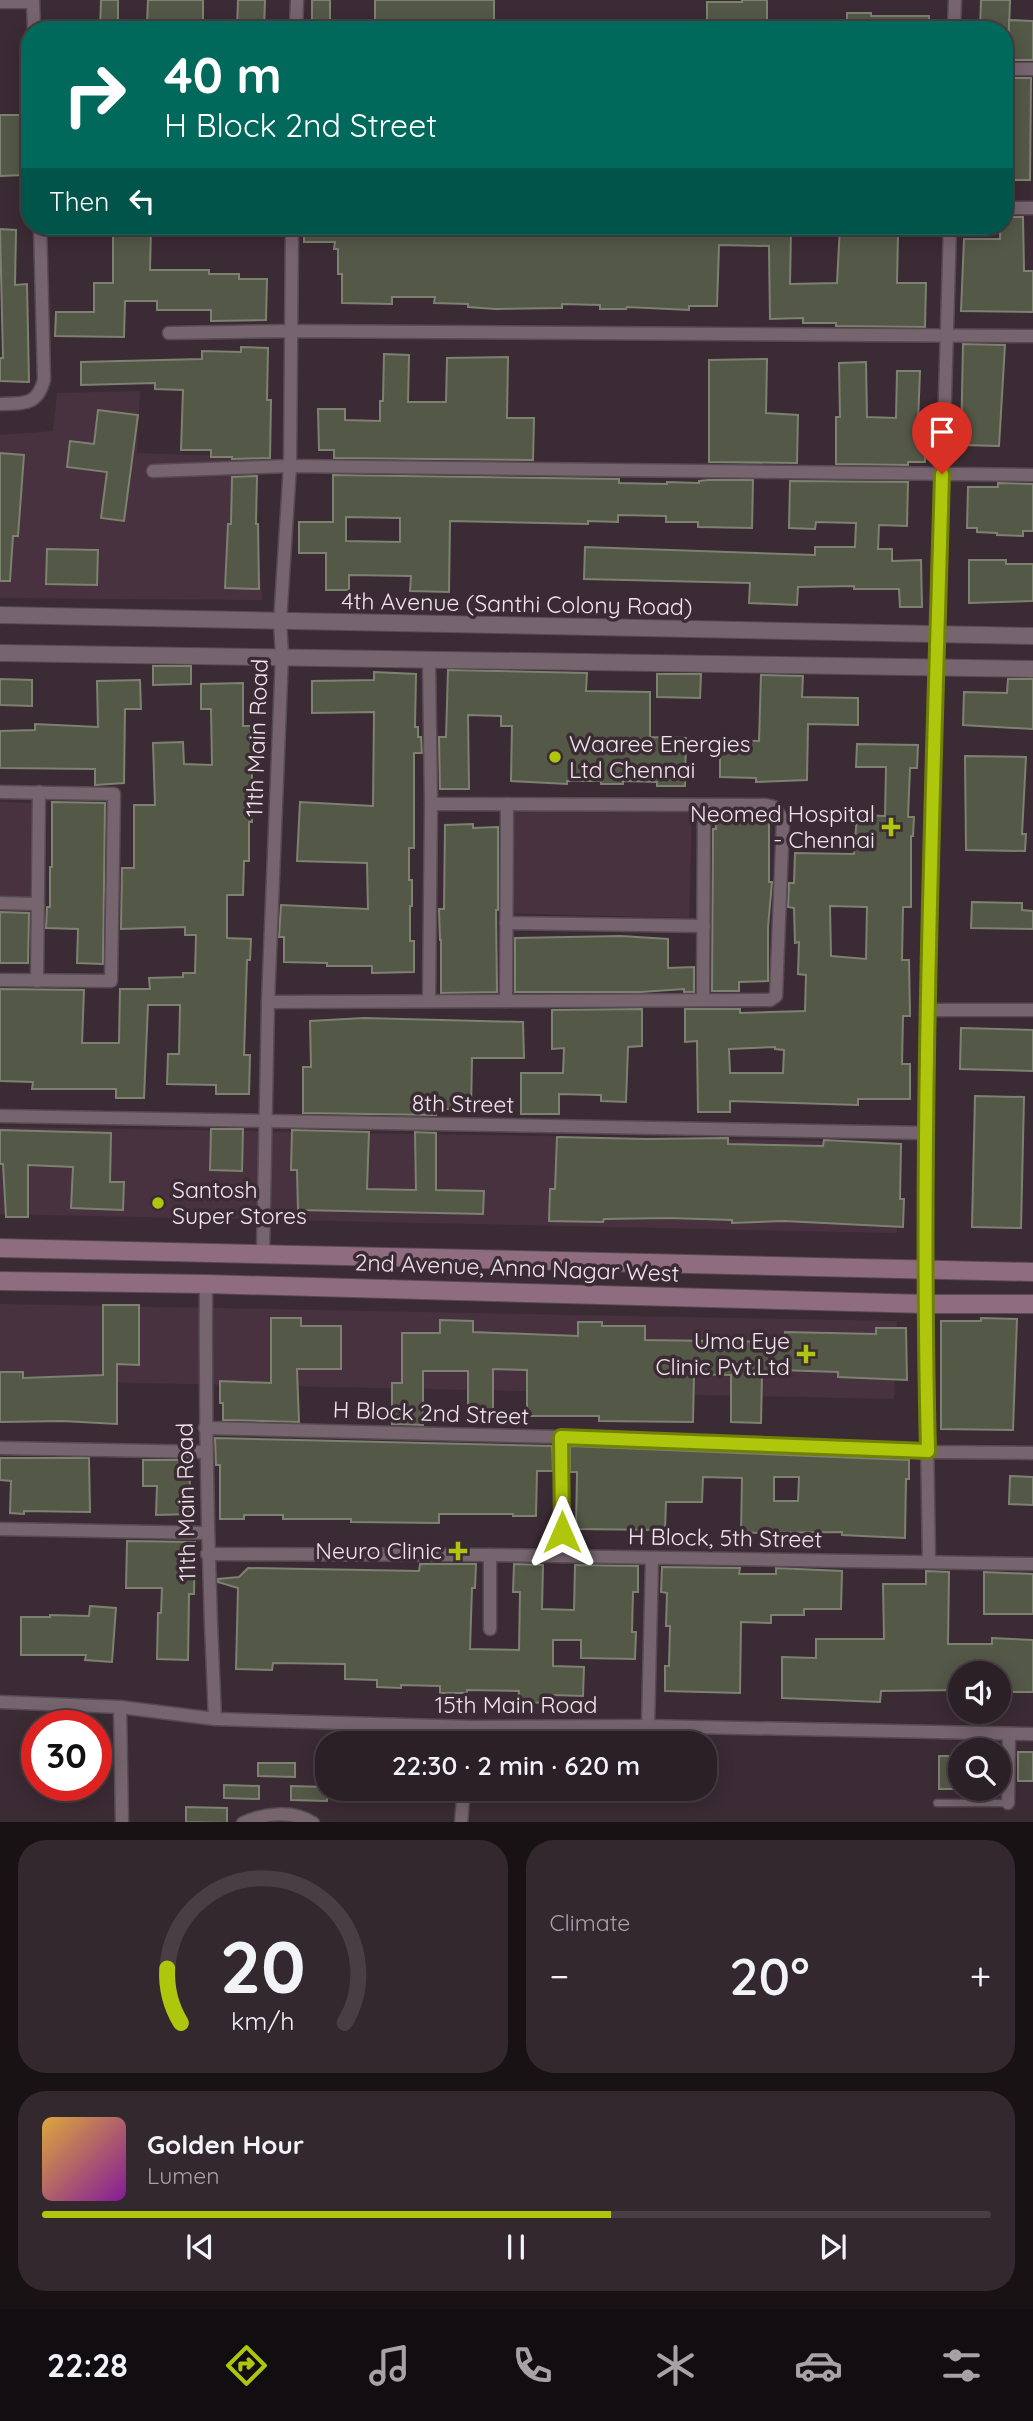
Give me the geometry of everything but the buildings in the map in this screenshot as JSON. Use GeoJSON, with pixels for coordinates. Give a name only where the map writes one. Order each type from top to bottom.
{"type":"FeatureCollection","features":[{"type":"Feature","properties":{"kind":"main road","name":"2nd Avenue, Anna Nagar West"},"geometry":{"type":"LineString","coordinates":[[0,1248],[263,1252],[1033,1272]]}},
{"type":"Feature","properties":{"kind":"main road","name":"2nd Avenue, Anna Nagar West"},"geometry":{"type":"LineString","coordinates":[[0,1281],[206,1284],[925,1304],[1033,1304]]}},
{"type":"Feature","properties":{"kind":"street"},"geometry":{"type":"LineString","coordinates":[[296,21],[297,0]]}},
{"type":"Feature","properties":{"kind":"street"},"geometry":{"type":"LineString","coordinates":[[954,21],[955,0]]}},
{"type":"Feature","properties":{"kind":"street"},"geometry":{"type":"LineString","coordinates":[[0,2],[33,1],[34,21]]}},
{"type":"Feature","properties":{"kind":"street"},"geometry":{"type":"LineString","coordinates":[[1013,69],[1033,69]]}},
{"type":"Feature","properties":{"kind":"street"},"geometry":{"type":"LineString","coordinates":[[1013,208],[1033,208]]}},
{"type":"Feature","properties":{"kind":"street"},"geometry":{"type":"LineString","coordinates":[[0,404],[30,402],[40,393],[44,380],[40,235]]}},
{"type":"Feature","properties":{"kind":"street","name":"11th Main Road"},"geometry":{"type":"LineString","coordinates":[[263,1252],[268,1002],[282,655],[280,622],[290,467],[292,235]]}},
{"type":"Feature","properties":{"kind":"street"},"geometry":{"type":"LineString","coordinates":[[929,1562],[925,1133],[950,235]]}},
{"type":"Feature","properties":{"kind":"street"},"geometry":{"type":"LineString","coordinates":[[169,333],[291,331],[1033,336]]}},
{"type":"Feature","properties":{"kind":"street"},"geometry":{"type":"LineString","coordinates":[[153,471],[290,467],[1033,475]]}},
{"type":"Feature","properties":{"kind":"street","name":"4th Avenue (Santhi Colony Road)"},"geometry":{"type":"LineString","coordinates":[[0,615],[1033,636]]}},
{"type":"Feature","properties":{"kind":"street"},"geometry":{"type":"LineString","coordinates":[[0,653],[282,655],[429,660],[1033,669]]}},
{"type":"Feature","properties":{"kind":"street"},"geometry":{"type":"LineString","coordinates":[[429,660],[429,1000]]}},
{"type":"Feature","properties":{"kind":"street"},"geometry":{"type":"LineString","coordinates":[[0,792],[114,794],[111,981],[0,980]]}},
{"type":"Feature","properties":{"kind":"street"},"geometry":{"type":"LineString","coordinates":[[37,981],[39,792]]}},
{"type":"Feature","properties":{"kind":"street"},"geometry":{"type":"LineString","coordinates":[[268,1002],[770,1000],[776,996],[783,820],[774,807],[431,804]]}},
{"type":"Feature","properties":{"kind":"street"},"geometry":{"type":"LineString","coordinates":[[506,1000],[507,804]]}},
{"type":"Feature","properties":{"kind":"street"},"geometry":{"type":"LineString","coordinates":[[703,999],[704,806]]}},
{"type":"Feature","properties":{"kind":"street"},"geometry":{"type":"LineString","coordinates":[[0,902],[38,904]]}},
{"type":"Feature","properties":{"kind":"street"},"geometry":{"type":"LineString","coordinates":[[506,923],[704,926]]}},
{"type":"Feature","properties":{"kind":"street"},"geometry":{"type":"LineString","coordinates":[[927,1010],[1033,1010]]}},
{"type":"Feature","properties":{"kind":"street","name":"8th Street"},"geometry":{"type":"LineString","coordinates":[[0,1116],[925,1133]]}},
{"type":"Feature","properties":{"kind":"street","name":"11th Main Road"},"geometry":{"type":"LineString","coordinates":[[206,1284],[207,1554],[215,1719]]}},
{"type":"Feature","properties":{"kind":"street","name":"H Block 2nd Street"},"geometry":{"type":"LineString","coordinates":[[205,1427],[1033,1453]]}},
{"type":"Feature","properties":{"kind":"street"},"geometry":{"type":"LineString","coordinates":[[561,1437],[562,1556]]}},
{"type":"Feature","properties":{"kind":"street"},"geometry":{"type":"LineString","coordinates":[[0,1448],[205,1452]]}},
{"type":"Feature","properties":{"kind":"street"},"geometry":{"type":"LineString","coordinates":[[0,1528],[207,1533]]}},
{"type":"Feature","properties":{"kind":"street","name":"H Block, 5th Street"},"geometry":{"type":"LineString","coordinates":[[207,1554],[490,1555],[1033,1564]]}},
{"type":"Feature","properties":{"kind":"street"},"geometry":{"type":"LineString","coordinates":[[490,1555],[490,1629]]}},
{"type":"Feature","properties":{"kind":"street"},"geometry":{"type":"LineString","coordinates":[[648,1726],[652,1558]]}},
{"type":"Feature","properties":{"kind":"street","name":"15th Main Road"},"geometry":{"type":"LineString","coordinates":[[0,1702],[120,1707],[215,1719],[471,1727],[648,1726],[1033,1734]]}},
{"type":"Feature","properties":{"kind":"street"},"geometry":{"type":"LineString","coordinates":[[120,1707],[122,1822]]}},
{"type":"Feature","properties":{"kind":"street"},"geometry":{"type":"LineString","coordinates":[[471,1727],[471,1731]]}},
{"type":"Feature","properties":{"kind":"street"},"geometry":{"type":"LineString","coordinates":[[1009,1734],[1009,1803]]}},
{"type":"Feature","properties":{"kind":"street"},"geometry":{"type":"LineString","coordinates":[[460,1822],[462,1801]]}},
{"type":"Feature","properties":{"kind":"street"},"geometry":{"type":"LineString","coordinates":[[243,1822],[278,1814],[304,1817],[313,1822]]}},
{"type":"Feature","properties":{"kind":"lane"},"geometry":{"type":"LineString","coordinates":[[937,1803],[1009,1803]]}},
{"type":"Feature","properties":{"kind":"shaded area"},"geometry":{"type":"Polygon","coordinates":[[[140,391],[137,453],[252,457],[262,600],[0,598],[0,435],[53,431],[57,393],[140,391]]]}},
{"type":"Feature","properties":{"kind":"shaded area"},"geometry":{"type":"Polygon","coordinates":[[[0,802],[32,803],[30,900],[0,899],[0,802]]]}},
{"type":"Feature","properties":{"kind":"shaded area"},"geometry":{"type":"Polygon","coordinates":[[[501,808],[692,812],[689,918],[499,913],[501,808]]]}},
{"type":"Feature","properties":{"kind":"shaded area"},"geometry":{"type":"Polygon","coordinates":[[[0,1127],[896,1142],[897,1233],[0,1214],[0,1127]]]}},
{"type":"Feature","properties":{"kind":"shaded area"},"geometry":{"type":"Polygon","coordinates":[[[0,1304],[897,1321],[894,1399],[0,1380],[0,1304]]]}},
{"type":"Feature","properties":{"kind":"place","name":"Waaree Energies Ltd Chennai"},"geometry":{"type":"Point","coordinates":[555,757]}},
{"type":"Feature","properties":{"kind":"place","name":"Neomed Hospital - Chennai"},"geometry":{"type":"Point","coordinates":[891,827]}},
{"type":"Feature","properties":{"kind":"place","name":"Santosh Super Stores"},"geometry":{"type":"Point","coordinates":[158,1203]}},
{"type":"Feature","properties":{"kind":"place","name":"Uma Eye Clinic Pvt.Ltd"},"geometry":{"type":"Point","coordinates":[806,1354]}},
{"type":"Feature","properties":{"kind":"place","name":"Neuro Clinic"},"geometry":{"type":"Point","coordinates":[458,1551]}},
{"type":"Feature","properties":{"kind":"route"},"geometry":{"type":"LineString","coordinates":[[562,1532],[561,1437],[928,1451],[925,1133],[942,474]]}}]}
